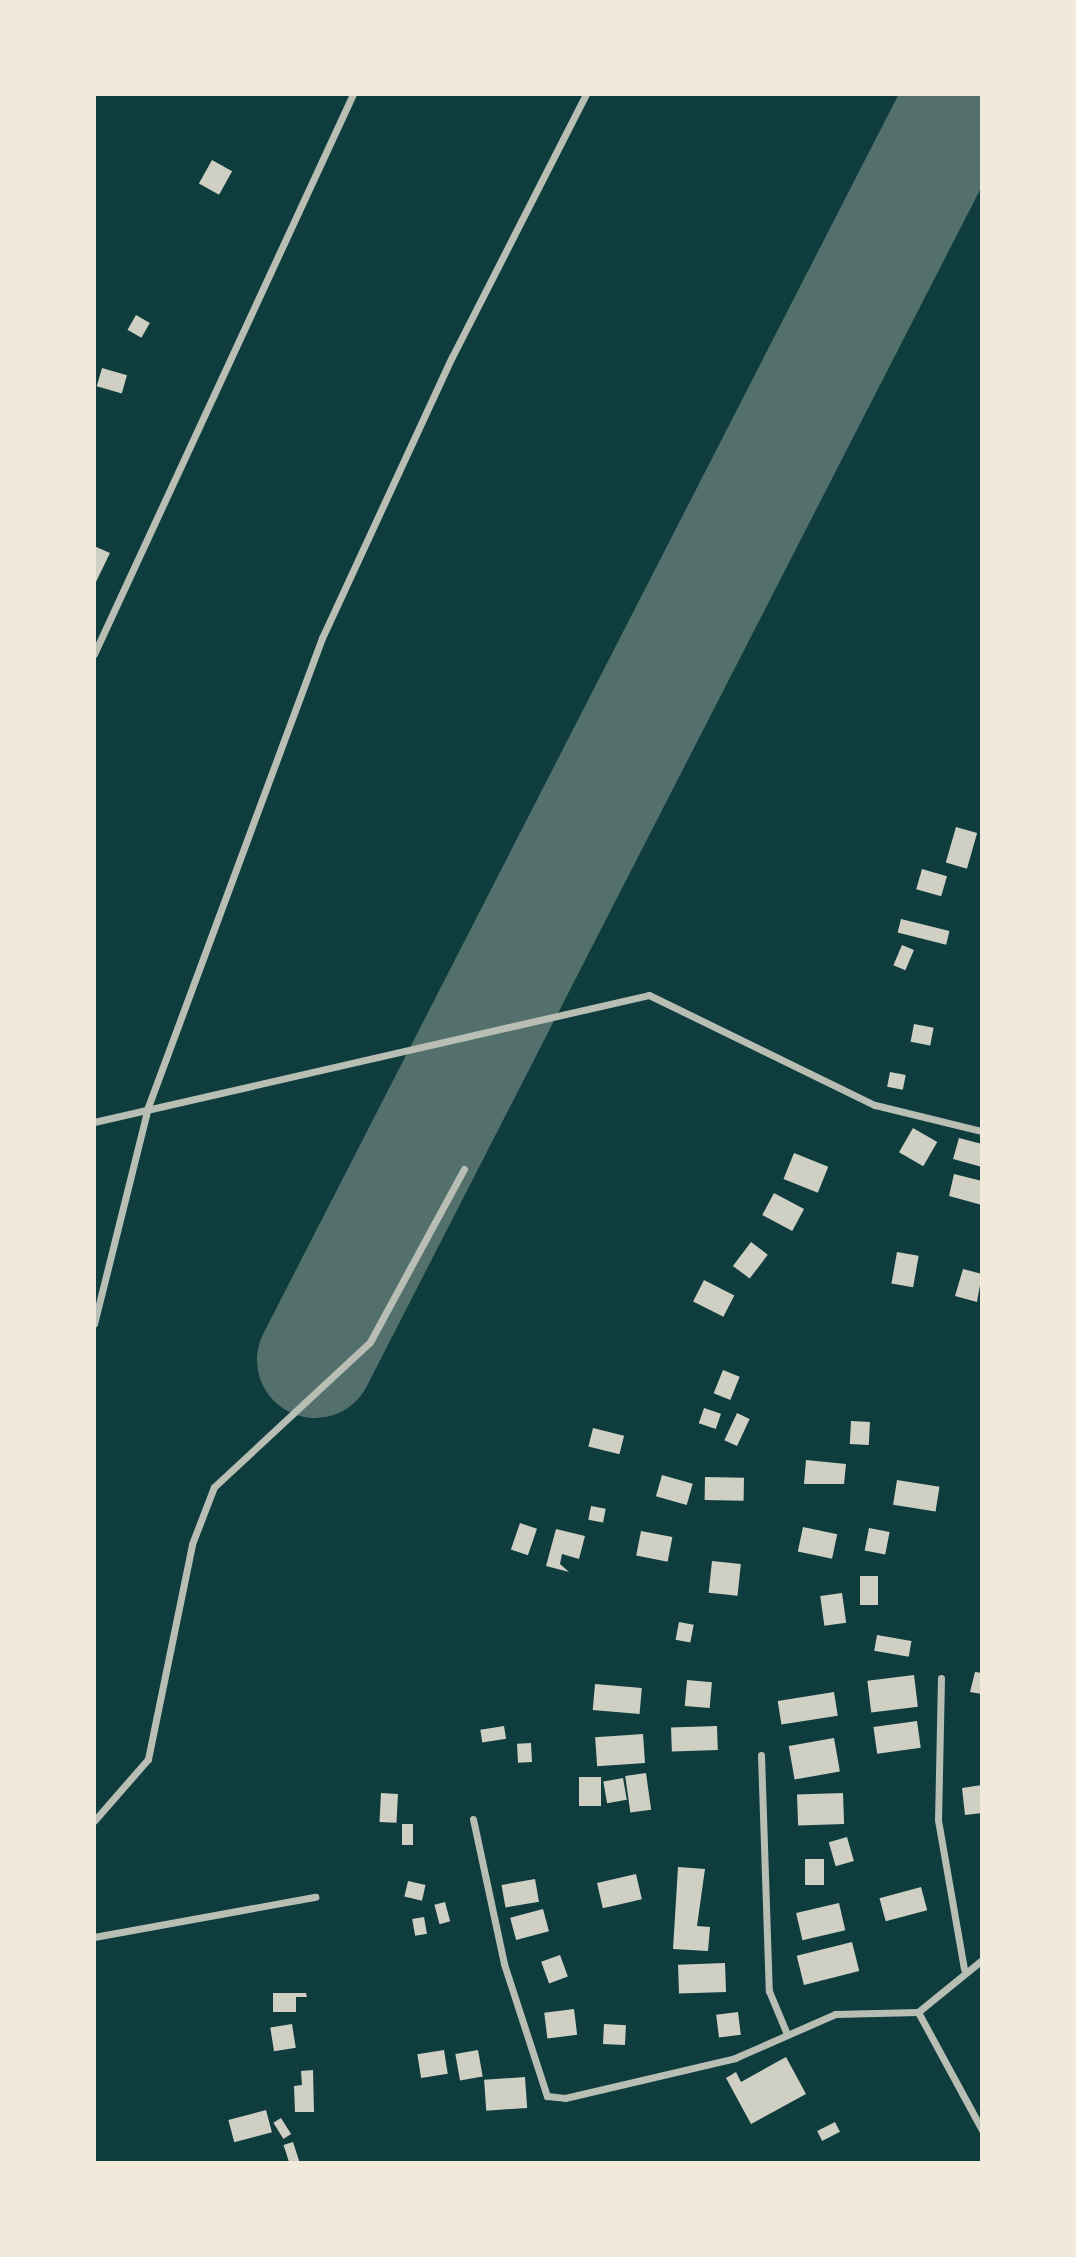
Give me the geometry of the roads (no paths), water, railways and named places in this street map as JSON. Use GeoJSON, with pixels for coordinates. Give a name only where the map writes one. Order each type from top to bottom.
{"type":"FeatureCollection","features":[{"type":"Feature","properties":{"kind":"street"},"geometry":{"type":"LineString","coordinates":[[94,654],[353,94]]}},
{"type":"Feature","properties":{"kind":"street"},"geometry":{"type":"LineString","coordinates":[[94,1324],[148,1107],[322,638],[452,357],[586,94]]}},
{"type":"Feature","properties":{"kind":"street"},"geometry":{"type":"LineString","coordinates":[[94,1122],[148,1107],[649,995],[875,1105],[982,1131]]}},
{"type":"Feature","properties":{"kind":"street"},"geometry":{"type":"LineString","coordinates":[[94,1821],[148,1759],[192,1544],[214,1487],[370,1342],[464,1169]]}},
{"type":"Feature","properties":{"kind":"street"},"geometry":{"type":"LineString","coordinates":[[941,1678],[938,1820],[964,1969]]}},
{"type":"Feature","properties":{"kind":"street"},"geometry":{"type":"LineString","coordinates":[[761,1755],[769,1991],[787,2034]]}},
{"type":"Feature","properties":{"kind":"street"},"geometry":{"type":"LineString","coordinates":[[473,1819],[504,1964],[547,2096],[672,2075],[835,2014],[918,2012],[964,1969],[982,1960]]}},
{"type":"Feature","properties":{"kind":"street"},"geometry":{"type":"LineString","coordinates":[[94,1937],[315,1897]]}},
{"type":"Feature","properties":{"kind":"street"},"geometry":{"type":"LineString","coordinates":[[918,2012],[982,2130]]}}]}
